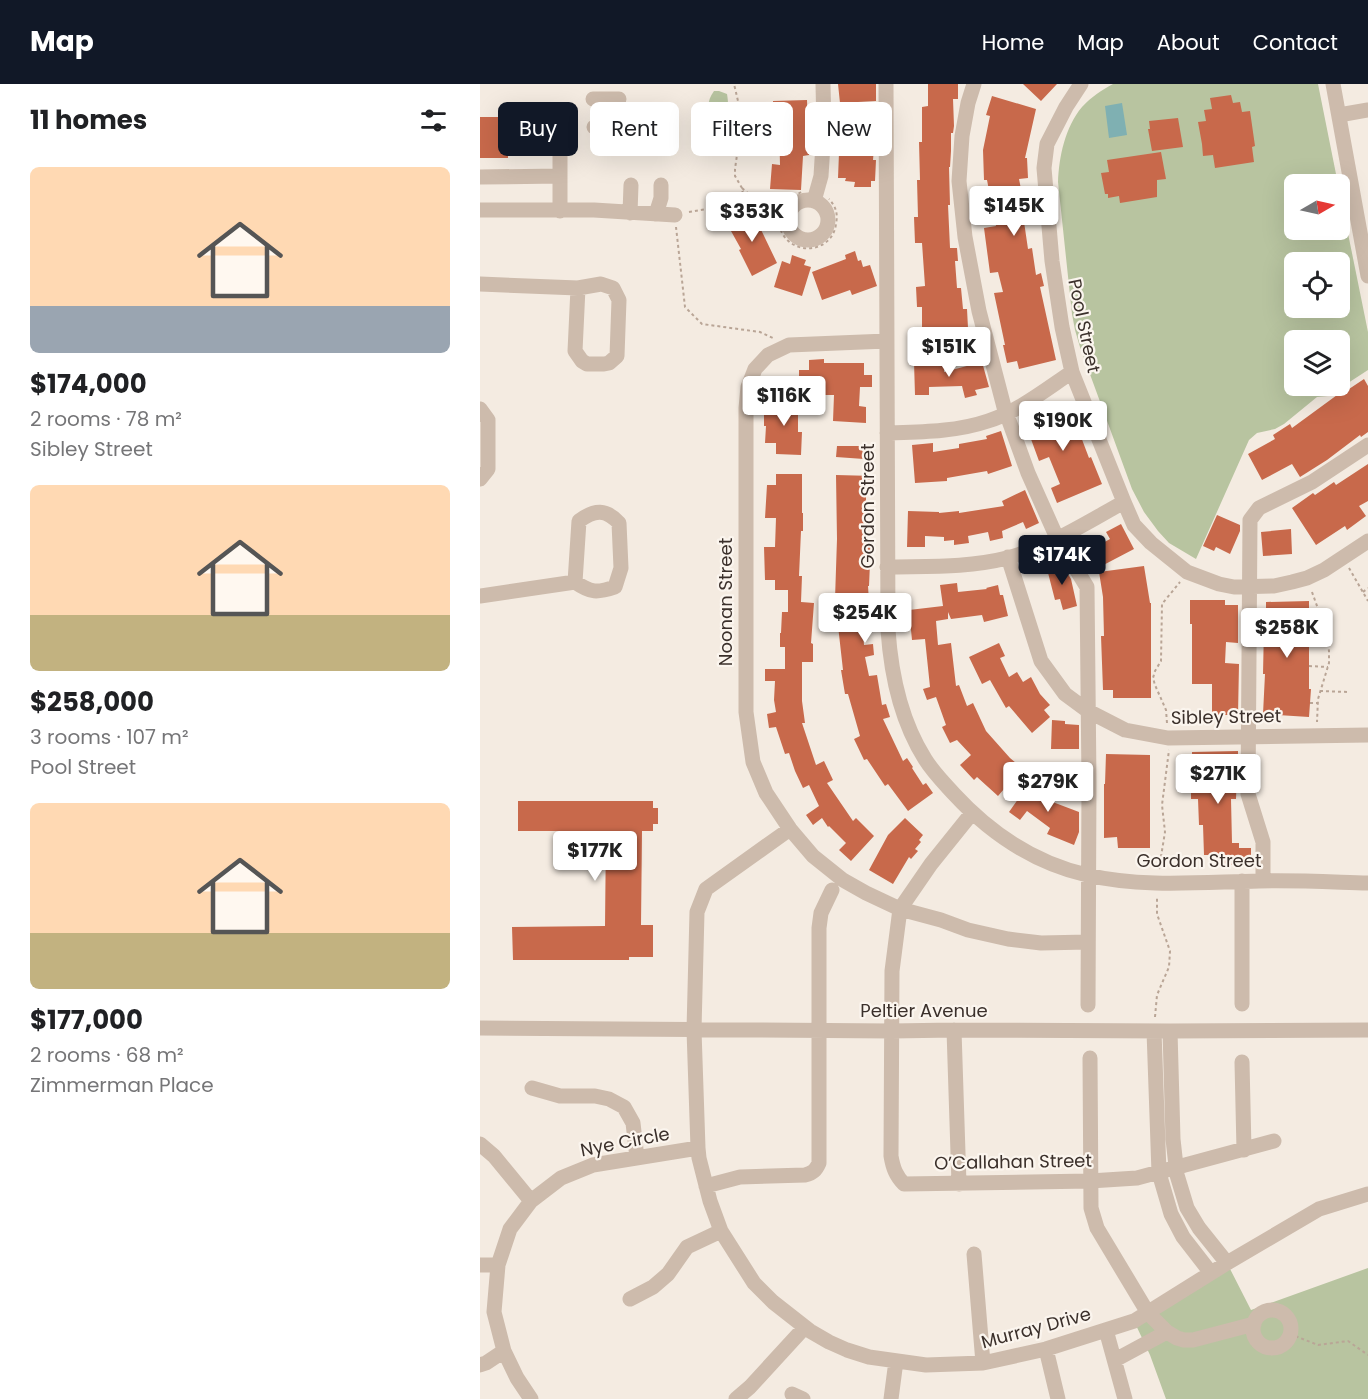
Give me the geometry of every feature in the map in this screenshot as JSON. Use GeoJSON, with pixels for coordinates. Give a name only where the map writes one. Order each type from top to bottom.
{"type":"FeatureCollection","features":[{"type":"Feature","properties":{"kind":"street"},"geometry":{"type":"LineString","coordinates":[[814,201],[821,176],[824,129],[823,84]]}},
{"type":"Feature","properties":{"kind":"street","name":"Gordon Street"},"geometry":{"type":"LineString","coordinates":[[886,84],[889,649],[896,690],[917,746],[926,760],[972,813],[1017,846],[1063,868],[1116,880],[1156,883],[1242,881],[1368,883]]}},
{"type":"Feature","properties":{"kind":"street"},"geometry":{"type":"LineString","coordinates":[[974,84],[962,136],[959,170],[965,237],[977,302],[997,380],[1028,473],[1058,538],[1087,587],[1088,1005]]}},
{"type":"Feature","properties":{"kind":"street"},"geometry":{"type":"LineString","coordinates":[[1333,84],[1368,276]]}},
{"type":"Feature","properties":{"kind":"street","name":"Pool Street"},"geometry":{"type":"LineString","coordinates":[[1079,85],[1047,144],[1044,168],[1052,261],[1062,327],[1072,372],[1134,525],[1151,543],[1187,572],[1234,587],[1274,586],[1307,578],[1324,570],[1368,541]]}},
{"type":"Feature","properties":{"kind":"street"},"geometry":{"type":"LineString","coordinates":[[593,99],[619,99]]}},
{"type":"Feature","properties":{"kind":"street"},"geometry":{"type":"LineString","coordinates":[[1339,115],[1368,110]]}},
{"type":"Feature","properties":{"kind":"street"},"geometry":{"type":"LineString","coordinates":[[560,156],[560,211]]}},
{"type":"Feature","properties":{"kind":"street"},"geometry":{"type":"LineString","coordinates":[[480,177],[560,176]]}},
{"type":"Feature","properties":{"kind":"street"},"geometry":{"type":"LineString","coordinates":[[630,213],[631,185]]}},
{"type":"Feature","properties":{"kind":"street"},"geometry":{"type":"LineString","coordinates":[[656,214],[661,198],[661,185]]}},
{"type":"Feature","properties":{"kind":"street"},"geometry":{"type":"LineString","coordinates":[[480,210],[594,210],[675,215]]}},
{"type":"Feature","properties":{"kind":"street"},"geometry":{"type":"LineString","coordinates":[[480,284],[578,288],[601,284],[613,288],[619,300],[617,356],[609,363],[587,364],[575,351],[578,288]]}},
{"type":"Feature","properties":{"kind":"street","name":"Noonan Street"},"geometry":{"type":"LineString","coordinates":[[887,341],[789,345],[768,355],[754,369],[748,387],[746,408],[746,712],[753,762],[766,793],[790,829],[813,856],[843,880],[866,893],[900,909],[968,930],[1008,939],[1041,943],[1088,942]]}},
{"type":"Feature","properties":{"kind":"street"},"geometry":{"type":"LineString","coordinates":[[887,433],[962,427],[989,421],[1031,399],[1072,372]]}},
{"type":"Feature","properties":{"kind":"street"},"geometry":{"type":"LineString","coordinates":[[480,409],[488,420],[488,469],[480,479]]}},
{"type":"Feature","properties":{"kind":"street"},"geometry":{"type":"LineString","coordinates":[[1263,881],[1263,842],[1248,794],[1250,520],[1259,508],[1312,482],[1368,445]]}},
{"type":"Feature","properties":{"kind":"street"},"geometry":{"type":"LineString","coordinates":[[887,567],[960,565],[1008,557],[1058,538],[1124,502]]}},
{"type":"Feature","properties":{"kind":"street"},"geometry":{"type":"LineString","coordinates":[[480,596],[575,582],[588,591],[601,592],[615,587],[621,568],[620,523],[611,514],[596,512],[579,521],[575,582]]}},
{"type":"Feature","properties":{"kind":"street","name":"Sibley Street"},"geometry":{"type":"LineString","coordinates":[[1008,557],[1041,661],[1065,694],[1088,711],[1125,730],[1168,738],[1368,735]]}},
{"type":"Feature","properties":{"kind":"street"},"geometry":{"type":"LineString","coordinates":[[900,909],[931,864],[972,813]]}},
{"type":"Feature","properties":{"kind":"street","name":"Murray Drive"},"geometry":{"type":"LineString","coordinates":[[790,829],[706,889],[697,912],[694,1030],[699,1158],[710,1201],[721,1231],[754,1283],[773,1302],[805,1327],[830,1342],[869,1357],[926,1365],[982,1363],[1046,1349],[1134,1321],[1319,1209],[1368,1194]]}},
{"type":"Feature","properties":{"kind":"street"},"geometry":{"type":"LineString","coordinates":[[1242,881],[1242,1004]]}},
{"type":"Feature","properties":{"kind":"street"},"geometry":{"type":"LineString","coordinates":[[706,1186],[740,1177],[805,1175],[816,1170],[819,1163],[819,928],[820,913],[832,890]]}},
{"type":"Feature","properties":{"kind":"street","name":"O’Callahan Street"},"geometry":{"type":"LineString","coordinates":[[900,909],[892,971],[891,1156],[897,1177],[904,1184],[1137,1178],[1274,1141]]}},
{"type":"Feature","properties":{"kind":"street","name":"Peltier Avenue"},"geometry":{"type":"LineString","coordinates":[[480,1028],[892,1031],[1368,1030]]}},
{"type":"Feature","properties":{"kind":"street"},"geometry":{"type":"LineString","coordinates":[[954,1030],[959,1184]]}},
{"type":"Feature","properties":{"kind":"street"},"geometry":{"type":"LineString","coordinates":[[1154,1031],[1159,1173],[1171,1214],[1183,1238],[1211,1273]]}},
{"type":"Feature","properties":{"kind":"street"},"geometry":{"type":"LineString","coordinates":[[1170,1031],[1173,1139],[1177,1175],[1187,1208],[1199,1228],[1227,1263]]}},
{"type":"Feature","properties":{"kind":"street"},"geometry":{"type":"LineString","coordinates":[[1090,1058],[1091,1208],[1097,1228],[1148,1313],[1167,1332],[1184,1340],[1194,1340],[1254,1324]]}},
{"type":"Feature","properties":{"kind":"street"},"geometry":{"type":"LineString","coordinates":[[1242,1062],[1244,1149]]}},
{"type":"Feature","properties":{"kind":"street"},"geometry":{"type":"LineString","coordinates":[[532,1088],[560,1096],[595,1095],[624,1107],[633,1123],[637,1158]]}},
{"type":"Feature","properties":{"kind":"street"},"geometry":{"type":"LineString","coordinates":[[480,1144],[494,1156],[531,1201]]}},
{"type":"Feature","properties":{"kind":"street","name":"Nye Circle"},"geometry":{"type":"LineString","coordinates":[[530,1399],[504,1351],[494,1312],[498,1265],[510,1229],[531,1201],[561,1178],[592,1165],[698,1148]]}},
{"type":"Feature","properties":{"kind":"street"},"geometry":{"type":"LineString","coordinates":[[630,1299],[653,1287],[668,1274],[687,1247],[721,1231]]}},
{"type":"Feature","properties":{"kind":"street"},"geometry":{"type":"LineString","coordinates":[[974,1254],[982,1363]]}},
{"type":"Feature","properties":{"kind":"street"},"geometry":{"type":"LineString","coordinates":[[480,1265],[498,1265]]}},
{"type":"Feature","properties":{"kind":"street"},"geometry":{"type":"LineString","coordinates":[[1279,1311],[1288,1320],[1290,1334],[1281,1346],[1268,1348],[1257,1341],[1253,1329],[1254,1324],[1261,1313],[1279,1311]]}},
{"type":"Feature","properties":{"kind":"street"},"geometry":{"type":"LineString","coordinates":[[736,1399],[750,1387],[805,1327]]}},
{"type":"Feature","properties":{"kind":"street"},"geometry":{"type":"LineString","coordinates":[[1106,1330],[1125,1399]]}},
{"type":"Feature","properties":{"kind":"street"},"geometry":{"type":"LineString","coordinates":[[1115,1360],[1167,1332]]}},
{"type":"Feature","properties":{"kind":"street"},"geometry":{"type":"LineString","coordinates":[[1046,1349],[1058,1399]]}},
{"type":"Feature","properties":{"kind":"street"},"geometry":{"type":"LineString","coordinates":[[480,1365],[504,1351]]}},
{"type":"Feature","properties":{"kind":"street"},"geometry":{"type":"LineString","coordinates":[[891,1399],[896,1361]]}},
{"type":"Feature","properties":{"kind":"path"},"geometry":{"type":"LineString","coordinates":[[734,84],[738,102]]}},
{"type":"Feature","properties":{"kind":"path"},"geometry":{"type":"LineString","coordinates":[[737,156],[735,176],[742,188],[750,195],[768,199],[783,206]]}},
{"type":"Feature","properties":{"kind":"path"},"geometry":{"type":"LineString","coordinates":[[742,188],[743,195],[737,203],[675,215],[685,307],[702,324],[760,332],[789,345]]}},
{"type":"Feature","properties":{"kind":"path"},"geometry":{"type":"LineString","coordinates":[[1343,557],[1368,601]]}},
{"type":"Feature","properties":{"kind":"path"},"geometry":{"type":"LineString","coordinates":[[1154,1031],[1157,994],[1169,967],[1170,951],[1157,914],[1156,883],[1165,832],[1162,805],[1169,756],[1167,710],[1153,678],[1161,661],[1162,604],[1187,572]]}},
{"type":"Feature","properties":{"kind":"path"},"geometry":{"type":"LineString","coordinates":[[1307,578],[1327,634],[1329,651],[1328,667],[1317,703],[1317,735]]}},
{"type":"Feature","properties":{"kind":"path"},"geometry":{"type":"LineString","coordinates":[[1363,592],[1368,588]]}},
{"type":"Feature","properties":{"kind":"path"},"geometry":{"type":"LineString","coordinates":[[1309,610],[1318,609]]}},
{"type":"Feature","properties":{"kind":"path"},"geometry":{"type":"LineString","coordinates":[[1310,638],[1327,634]]}},
{"type":"Feature","properties":{"kind":"path"},"geometry":{"type":"LineString","coordinates":[[1309,666],[1328,667]]}},
{"type":"Feature","properties":{"kind":"path"},"geometry":{"type":"LineString","coordinates":[[1320,691],[1348,692]]}},
{"type":"Feature","properties":{"kind":"path"},"geometry":{"type":"LineString","coordinates":[[1310,702],[1317,703]]}},
{"type":"Feature","properties":{"kind":"path"},"geometry":{"type":"LineString","coordinates":[[1290,1334],[1318,1345],[1348,1341],[1368,1356]]}},
{"type":"Feature","properties":{"kind":"green space"},"geometry":{"type":"Polygon","coordinates":[[[1113,84],[1318,84],[1336,174],[1284,174],[1284,240],[1349,240],[1368,332],[1368,370],[1350,382],[1350,330],[1284,330],[1284,396],[1328,396],[1317,397],[1284,424],[1275,429],[1257,433],[1249,440],[1196,559],[1169,543],[1144,512],[1132,489],[1075,330],[1058,182],[1067,133],[1082,107],[1113,84]]]}},
{"type":"Feature","properties":{"kind":"green space"},"geometry":{"type":"Polygon","coordinates":[[[714,91],[727,94],[728,102],[709,102],[714,91]]]}},
{"type":"Feature","properties":{"kind":"green space"},"geometry":{"type":"Polygon","coordinates":[[[1227,1263],[1251,1310],[1368,1268],[1368,1399],[1166,1399],[1150,1355],[1134,1321],[1227,1263]]]}},
{"type":"Feature","properties":{"kind":"water"},"geometry":{"type":"Polygon","coordinates":[[[1122,103],[1127,135],[1109,138],[1105,106],[1122,103]]]}},
{"type":"Feature","properties":{"kind":"building"},"geometry":{"type":"Polygon","coordinates":[[[838,84],[876,84],[876,101],[840,102],[838,84]]]}},
{"type":"Feature","properties":{"kind":"building"},"geometry":{"type":"Polygon","coordinates":[[[928,84],[958,84],[958,99],[953,99],[954,126],[953,133],[951,133],[950,205],[948,205],[950,248],[957,248],[958,261],[955,261],[957,288],[961,288],[963,309],[967,309],[968,328],[922,330],[922,307],[917,307],[916,287],[925,286],[922,243],[915,243],[914,217],[918,217],[919,142],[922,142],[922,107],[928,106],[928,84]]]}},
{"type":"Feature","properties":{"kind":"building"},"geometry":{"type":"Polygon","coordinates":[[[1023,84],[1057,84],[1041,101],[1023,84]]]}},
{"type":"Feature","properties":{"kind":"building"},"geometry":{"type":"Polygon","coordinates":[[[1231,95],[1233,103],[1240,102],[1242,112],[1250,111],[1255,146],[1252,147],[1254,162],[1215,168],[1213,155],[1203,156],[1198,122],[1206,121],[1204,110],[1212,109],[1210,98],[1231,95]]]}},
{"type":"Feature","properties":{"kind":"building"},"geometry":{"type":"Polygon","coordinates":[[[992,96],[1036,109],[1025,158],[1027,158],[1028,178],[1019,179],[1026,214],[1023,215],[1028,249],[1032,248],[1036,275],[1041,273],[1044,286],[1040,287],[1056,360],[1019,369],[1017,361],[1007,363],[994,293],[1003,292],[998,272],[990,273],[984,228],[996,226],[987,180],[984,180],[983,150],[990,116],[986,115],[992,96]]]}},
{"type":"Feature","properties":{"kind":"building"},"geometry":{"type":"Polygon","coordinates":[[[807,100],[805,102],[805,156],[803,156],[801,190],[770,189],[772,164],[780,165],[780,156],[793,156],[793,102],[773,101],[807,100]]]}},
{"type":"Feature","properties":{"kind":"building"},"geometry":{"type":"Polygon","coordinates":[[[480,117],[498,117],[498,156],[508,156],[508,158],[480,158],[480,117]]]}},
{"type":"Feature","properties":{"kind":"building"},"geometry":{"type":"Polygon","coordinates":[[[1178,118],[1183,147],[1152,151],[1149,121],[1178,118]]]}},
{"type":"Feature","properties":{"kind":"building"},"geometry":{"type":"Polygon","coordinates":[[[1161,152],[1166,179],[1157,180],[1157,197],[1120,203],[1119,196],[1108,198],[1108,194],[1105,194],[1101,173],[1109,172],[1107,160],[1161,152]]]}},
{"type":"Feature","properties":{"kind":"building"},"geometry":{"type":"Polygon","coordinates":[[[839,156],[873,156],[873,160],[876,160],[875,181],[871,181],[871,187],[854,187],[855,182],[845,181],[846,178],[838,178],[839,156]]]}},
{"type":"Feature","properties":{"kind":"building"},"geometry":{"type":"Polygon","coordinates":[[[743,213],[746,217],[753,213],[777,263],[752,276],[739,250],[741,249],[726,222],[743,213]]]}},
{"type":"Feature","properties":{"kind":"building"},"geometry":{"type":"Polygon","coordinates":[[[855,251],[863,267],[870,265],[877,286],[852,295],[850,290],[822,300],[812,272],[846,259],[845,255],[855,251]]]}},
{"type":"Feature","properties":{"kind":"building"},"geometry":{"type":"Polygon","coordinates":[[[792,255],[806,260],[804,265],[811,267],[802,296],[774,287],[782,261],[790,264],[792,255]]]}},
{"type":"Feature","properties":{"kind":"building"},"geometry":{"type":"Polygon","coordinates":[[[824,359],[824,363],[864,363],[864,375],[872,375],[872,387],[860,387],[859,406],[866,407],[866,423],[833,421],[834,395],[799,395],[799,370],[809,370],[809,360],[824,359]]]}},
{"type":"Feature","properties":{"kind":"building"},"geometry":{"type":"Polygon","coordinates":[[[944,361],[944,372],[982,362],[989,387],[975,390],[977,395],[965,398],[962,386],[929,387],[929,395],[915,395],[914,362],[944,361]]]}},
{"type":"Feature","properties":{"kind":"building"},"geometry":{"type":"Polygon","coordinates":[[[1364,379],[1368,386],[1368,432],[1361,437],[1360,435],[1300,477],[1292,464],[1262,480],[1248,454],[1275,439],[1273,435],[1290,424],[1292,428],[1336,396],[1350,396],[1350,388],[1364,379]]]}},
{"type":"Feature","properties":{"kind":"building"},"geometry":{"type":"Polygon","coordinates":[[[798,400],[798,432],[802,432],[801,455],[776,454],[776,443],[765,443],[764,414],[770,414],[770,401],[798,400]]]}},
{"type":"Feature","properties":{"kind":"building"},"geometry":{"type":"Polygon","coordinates":[[[1069,405],[1089,458],[1091,457],[1102,484],[1057,503],[1051,488],[1060,484],[1049,457],[1039,461],[1024,420],[1069,405]]]}},
{"type":"Feature","properties":{"kind":"building"},"geometry":{"type":"Polygon","coordinates":[[[1001,431],[1012,466],[988,474],[987,471],[947,478],[947,481],[915,483],[912,445],[933,443],[933,452],[959,448],[959,444],[987,439],[986,436],[1001,431]]]}},
{"type":"Feature","properties":{"kind":"building"},"geometry":{"type":"Polygon","coordinates":[[[837,446],[864,446],[864,459],[836,457],[837,446]]]}},
{"type":"Feature","properties":{"kind":"building"},"geometry":{"type":"Polygon","coordinates":[[[1368,464],[1368,501],[1359,506],[1366,516],[1347,530],[1345,526],[1316,545],[1292,508],[1313,493],[1315,495],[1334,482],[1336,485],[1368,464]]]}},
{"type":"Feature","properties":{"kind":"building"},"geometry":{"type":"Polygon","coordinates":[[[776,474],[802,474],[803,531],[801,531],[799,576],[802,576],[801,602],[814,603],[811,643],[813,644],[813,662],[802,662],[802,701],[805,723],[802,723],[816,765],[824,761],[833,780],[827,783],[853,821],[856,818],[874,836],[851,861],[839,850],[846,843],[828,827],[822,818],[813,825],[806,815],[819,806],[809,785],[803,788],[789,753],[785,754],[776,727],[769,728],[767,714],[776,712],[775,681],[765,681],[765,669],[785,669],[785,647],[780,647],[780,633],[782,612],[788,612],[788,590],[775,590],[775,580],[765,580],[764,547],[775,547],[776,518],[765,518],[767,485],[776,485],[776,474]]]}},
{"type":"Feature","properties":{"kind":"building"},"geometry":{"type":"Polygon","coordinates":[[[836,475],[874,476],[874,492],[866,492],[863,540],[871,540],[868,586],[870,616],[864,616],[865,621],[862,621],[864,645],[873,644],[874,655],[865,657],[869,676],[877,675],[882,705],[886,704],[890,717],[883,719],[903,761],[907,758],[923,785],[926,783],[933,793],[908,811],[888,784],[885,786],[867,759],[864,760],[854,739],[860,736],[848,694],[845,694],[835,599],[836,475]]]}},
{"type":"Feature","properties":{"kind":"building"},"geometry":{"type":"Polygon","coordinates":[[[1025,490],[1039,523],[1026,529],[1023,522],[1002,531],[1003,538],[990,541],[988,532],[968,536],[969,543],[954,545],[954,540],[944,541],[944,537],[925,536],[925,547],[907,547],[908,511],[939,513],[959,511],[959,513],[1004,506],[1002,501],[1025,490]]]}},
{"type":"Feature","properties":{"kind":"building"},"geometry":{"type":"Polygon","coordinates":[[[1217,515],[1240,525],[1240,531],[1230,554],[1216,547],[1214,551],[1203,546],[1217,515]]]}},
{"type":"Feature","properties":{"kind":"building"},"geometry":{"type":"Polygon","coordinates":[[[1121,524],[1134,549],[1092,571],[1083,554],[1110,539],[1106,532],[1121,524]]]}},
{"type":"Feature","properties":{"kind":"building"},"geometry":{"type":"Polygon","coordinates":[[[1291,529],[1292,554],[1263,556],[1261,532],[1291,529]]]}},
{"type":"Feature","properties":{"kind":"building"},"geometry":{"type":"Polygon","coordinates":[[[1058,562],[1071,579],[1077,606],[1063,610],[1060,599],[1055,600],[1046,565],[1058,562]]]}},
{"type":"Feature","properties":{"kind":"building"},"geometry":{"type":"Polygon","coordinates":[[[1144,566],[1151,603],[1151,698],[1113,698],[1113,690],[1103,690],[1101,636],[1104,636],[1103,597],[1099,572],[1144,566]]]}},
{"type":"Feature","properties":{"kind":"building"},"geometry":{"type":"Polygon","coordinates":[[[957,583],[958,592],[987,589],[998,585],[1008,616],[984,622],[982,615],[951,619],[948,612],[948,619],[936,621],[938,645],[951,643],[956,686],[959,685],[967,706],[973,703],[986,731],[1022,768],[998,796],[977,777],[974,780],[960,765],[971,755],[957,740],[950,743],[942,727],[946,725],[936,697],[927,700],[923,689],[930,687],[925,639],[912,640],[909,610],[943,606],[940,585],[957,583]]]}},
{"type":"Feature","properties":{"kind":"building"},"geometry":{"type":"Polygon","coordinates":[[[1190,600],[1225,600],[1225,605],[1238,605],[1238,643],[1226,642],[1225,663],[1239,664],[1238,715],[1212,715],[1212,684],[1192,684],[1190,600]]]}},
{"type":"Feature","properties":{"kind":"building"},"geometry":{"type":"Polygon","coordinates":[[[1309,601],[1309,689],[1311,689],[1309,717],[1263,714],[1266,602],[1309,601]]]}},
{"type":"Feature","properties":{"kind":"building"},"geometry":{"type":"Polygon","coordinates":[[[999,643],[1005,656],[1000,658],[1009,677],[1017,672],[1023,682],[1031,677],[1040,694],[1050,705],[1044,710],[1050,717],[1032,733],[1009,706],[1006,708],[990,680],[982,684],[969,657],[999,643]]]}},
{"type":"Feature","properties":{"kind":"building"},"geometry":{"type":"Polygon","coordinates":[[[1052,720],[1079,725],[1079,749],[1051,749],[1052,720]]]}},
{"type":"Feature","properties":{"kind":"building"},"geometry":{"type":"Polygon","coordinates":[[[1238,751],[1236,799],[1231,799],[1232,843],[1239,843],[1239,848],[1251,848],[1251,865],[1210,865],[1210,855],[1204,855],[1203,825],[1199,825],[1198,799],[1191,799],[1192,752],[1238,751]]]}},
{"type":"Feature","properties":{"kind":"building"},"geometry":{"type":"Polygon","coordinates":[[[1106,754],[1150,755],[1150,848],[1118,848],[1117,837],[1104,838],[1106,754]]]}},
{"type":"Feature","properties":{"kind":"building"},"geometry":{"type":"Polygon","coordinates":[[[1031,781],[1053,797],[1050,801],[1079,812],[1079,832],[1074,845],[1047,834],[1050,828],[1027,811],[1020,820],[1009,812],[1031,781]]]}},
{"type":"Feature","properties":{"kind":"building"},"geometry":{"type":"Polygon","coordinates":[[[518,801],[653,801],[653,808],[658,808],[658,824],[653,824],[653,831],[642,831],[641,925],[653,925],[653,957],[629,957],[629,960],[513,960],[512,927],[605,926],[606,831],[518,831],[518,801]]]}},
{"type":"Feature","properties":{"kind":"building"},"geometry":{"type":"Polygon","coordinates":[[[905,818],[923,835],[915,849],[918,851],[911,859],[909,857],[893,884],[869,870],[888,835],[905,818]]]}}]}
